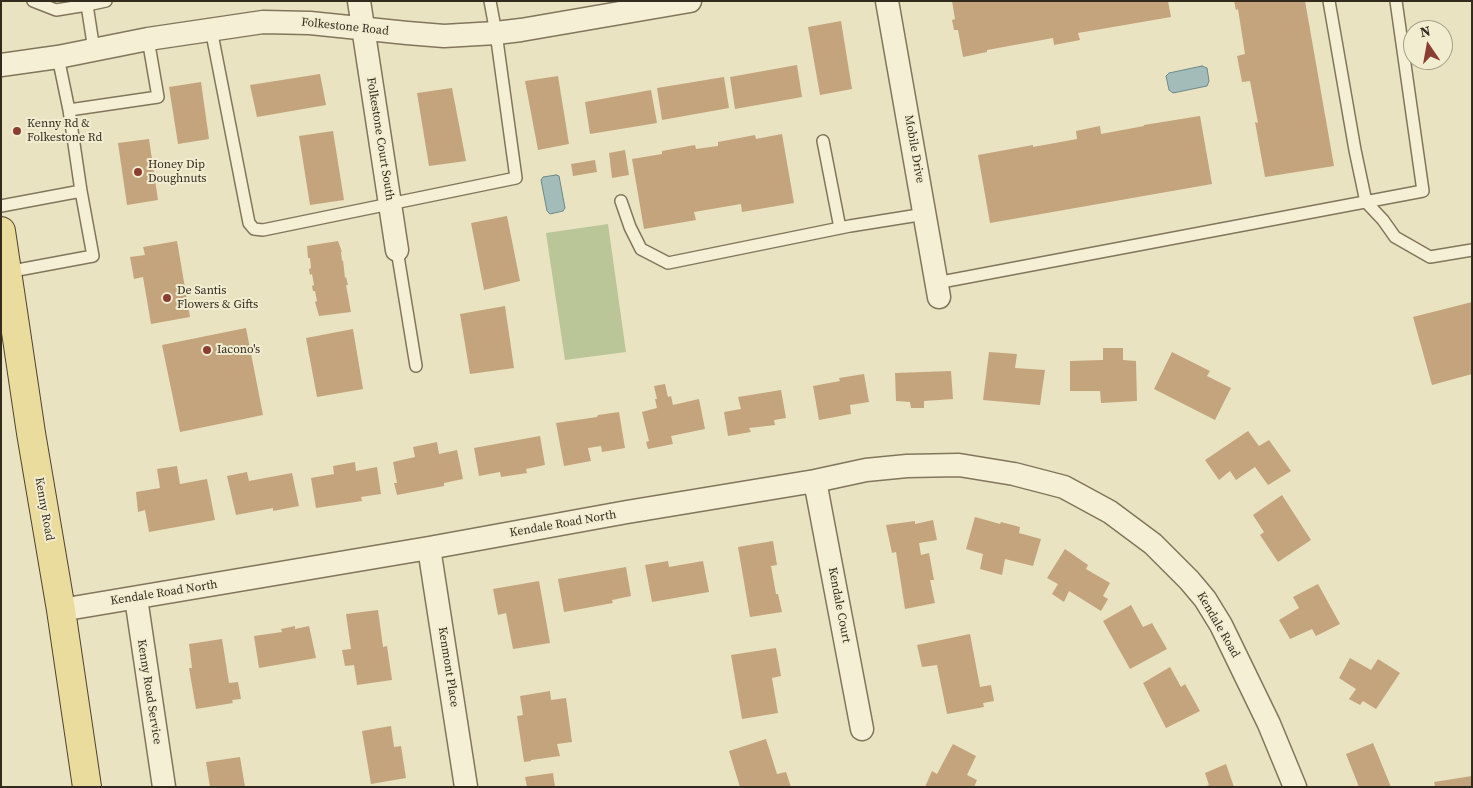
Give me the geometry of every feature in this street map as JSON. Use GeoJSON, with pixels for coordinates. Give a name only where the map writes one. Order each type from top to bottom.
{"type":"FeatureCollection","features":[{"type":"Feature","properties":{"kind":"main road","name":"Kenny Road"},"geometry":{"type":"LineString","coordinates":[[1,231],[87,787]]}},
{"type":"Feature","properties":{"kind":"street","name":"Folkestone Court South"},"geometry":{"type":"LineString","coordinates":[[359,1],[397,250]]}},
{"type":"Feature","properties":{"kind":"street","name":"Folkestone Road"},"geometry":{"type":"LineString","coordinates":[[1,65],[58,57],[148,39],[211,29],[280,21],[444,36],[496,33],[616,8],[690,1]]}},
{"type":"Feature","properties":{"kind":"street","name":"Mobile Drive"},"geometry":{"type":"LineString","coordinates":[[887,1],[937,290]]}},
{"type":"Feature","properties":{"kind":"street","name":"Kendale Road North"},"geometry":{"type":"LineString","coordinates":[[61,610],[815,481],[866,470],[907,466],[959,466],[1014,474],[1064,487]]}},
{"type":"Feature","properties":{"kind":"street","name":"Kendale Court"},"geometry":{"type":"LineString","coordinates":[[815,481],[862,729]]}},
{"type":"Feature","properties":{"kind":"street","name":"Kendale Road"},"geometry":{"type":"LineString","coordinates":[[1064,487],[1110,512],[1153,544],[1205,599],[1221,625],[1247,676],[1296,787]]}},
{"type":"Feature","properties":{"kind":"street","name":"Kenmont Place"},"geometry":{"type":"LineString","coordinates":[[429,548],[466,787]]}},
{"type":"Feature","properties":{"kind":"street","name":"Kenny Road Service"},"geometry":{"type":"LineString","coordinates":[[136,598],[164,787]]}},
{"type":"Feature","properties":{"kind":"lane"},"geometry":{"type":"LineString","coordinates":[[33,1],[56,10],[106,1]]}},
{"type":"Feature","properties":{"kind":"lane"},"geometry":{"type":"LineString","coordinates":[[211,29],[249,222],[254,229],[263,230],[516,178],[490,1]]}},
{"type":"Feature","properties":{"kind":"lane"},"geometry":{"type":"LineString","coordinates":[[1329,1],[1366,202],[1383,220],[1395,237],[1430,257],[1472,250]]}},
{"type":"Feature","properties":{"kind":"lane"},"geometry":{"type":"LineString","coordinates":[[937,290],[1423,191],[1396,1]]}},
{"type":"Feature","properties":{"kind":"lane"},"geometry":{"type":"LineString","coordinates":[[87,5],[94,50]]}},
{"type":"Feature","properties":{"kind":"lane"},"geometry":{"type":"LineString","coordinates":[[69,110],[158,97],[148,39]]}},
{"type":"Feature","properties":{"kind":"lane"},"geometry":{"type":"LineString","coordinates":[[7,272],[93,256],[69,110],[58,57]]}},
{"type":"Feature","properties":{"kind":"lane"},"geometry":{"type":"LineString","coordinates":[[823,141],[840,228]]}},
{"type":"Feature","properties":{"kind":"lane"},"geometry":{"type":"LineString","coordinates":[[1,206],[81,191]]}},
{"type":"Feature","properties":{"kind":"lane"},"geometry":{"type":"LineString","coordinates":[[621,202],[640,249],[668,263],[840,228],[925,214]]}},
{"type":"Feature","properties":{"kind":"lane"},"geometry":{"type":"LineString","coordinates":[[397,250],[416,366]]}},
{"type":"Feature","properties":{"kind":"green space"},"geometry":{"type":"Polygon","coordinates":[[[608,224],[626,352],[565,360],[546,233],[608,224]]]}},
{"type":"Feature","properties":{"kind":"water"},"geometry":{"type":"Polygon","coordinates":[[[1202,66],[1207,68],[1209,81],[1207,86],[1173,93],[1169,90],[1166,76],[1169,73],[1202,66]]]}},
{"type":"Feature","properties":{"kind":"water"},"geometry":{"type":"Polygon","coordinates":[[[559,176],[565,208],[563,211],[550,214],[547,211],[541,180],[543,177],[559,176]]]}},
{"type":"Feature","properties":{"kind":"building"},"geometry":{"type":"Polygon","coordinates":[[[952,1],[1168,1],[1171,17],[1078,33],[1080,40],[1054,45],[1053,38],[987,50],[987,52],[963,57],[958,30],[954,30],[952,20],[955,19],[952,1]]]}},
{"type":"Feature","properties":{"kind":"building"},"geometry":{"type":"Polygon","coordinates":[[[1234,1],[1305,1],[1334,166],[1265,177],[1250,81],[1242,82],[1237,56],[1245,54],[1238,9],[1236,10],[1234,1]]]}},
{"type":"Feature","properties":{"kind":"building"},"geometry":{"type":"Polygon","coordinates":[[[841,21],[852,89],[820,95],[808,27],[841,21]]]}},
{"type":"Feature","properties":{"kind":"building"},"geometry":{"type":"Polygon","coordinates":[[[797,65],[802,97],[735,109],[730,77],[797,65]]]}},
{"type":"Feature","properties":{"kind":"building"},"geometry":{"type":"Polygon","coordinates":[[[320,74],[326,105],[257,117],[250,85],[320,74]]]}},
{"type":"Feature","properties":{"kind":"building"},"geometry":{"type":"Polygon","coordinates":[[[558,76],[569,144],[538,150],[525,81],[558,76]]]}},
{"type":"Feature","properties":{"kind":"building"},"geometry":{"type":"Polygon","coordinates":[[[724,77],[729,108],[662,120],[657,88],[724,77]]]}},
{"type":"Feature","properties":{"kind":"building"},"geometry":{"type":"Polygon","coordinates":[[[201,82],[209,139],[178,144],[169,87],[201,82]]]}},
{"type":"Feature","properties":{"kind":"building"},"geometry":{"type":"Polygon","coordinates":[[[452,88],[466,161],[429,166],[417,93],[452,88]]]}},
{"type":"Feature","properties":{"kind":"building"},"geometry":{"type":"Polygon","coordinates":[[[651,90],[657,123],[590,134],[585,102],[651,90]]]}},
{"type":"Feature","properties":{"kind":"building"},"geometry":{"type":"Polygon","coordinates":[[[1200,116],[1212,184],[990,223],[978,155],[1077,139],[1076,131],[1100,126],[1101,134],[1200,116]]]}},
{"type":"Feature","properties":{"kind":"building"},"geometry":{"type":"Polygon","coordinates":[[[333,131],[344,200],[310,205],[299,136],[333,131]]]}},
{"type":"Feature","properties":{"kind":"building"},"geometry":{"type":"Polygon","coordinates":[[[782,134],[794,203],[742,212],[741,204],[694,212],[696,220],[644,229],[632,159],[662,154],[662,151],[695,145],[696,149],[718,146],[718,142],[755,135],[756,139],[782,134]]]}},
{"type":"Feature","properties":{"kind":"building","name":"Honey Dip Doughnuts"},"geometry":{"type":"Polygon","coordinates":[[[149,139],[158,200],[127,205],[118,143],[149,139]]]}},
{"type":"Feature","properties":{"kind":"building"},"geometry":{"type":"Polygon","coordinates":[[[625,150],[629,175],[612,178],[609,153],[625,150]]]}},
{"type":"Feature","properties":{"kind":"building"},"geometry":{"type":"Polygon","coordinates":[[[595,160],[597,172],[573,176],[571,164],[595,160]]]}},
{"type":"Feature","properties":{"kind":"building"},"geometry":{"type":"Polygon","coordinates":[[[507,216],[520,281],[484,290],[471,223],[507,216]]]}},
{"type":"Feature","properties":{"kind":"building","name":"De Santis Flowers & Gifts"},"geometry":{"type":"Polygon","coordinates":[[[177,241],[190,317],[151,324],[143,277],[134,279],[130,257],[145,255],[143,247],[177,241]]]}},
{"type":"Feature","properties":{"kind":"building"},"geometry":{"type":"Polygon","coordinates":[[[338,241],[342,252],[351,312],[319,316],[315,302],[317,301],[315,291],[313,291],[312,286],[314,285],[312,274],[310,275],[310,258],[308,258],[307,246],[338,241]]]}},
{"type":"Feature","properties":{"kind":"building"},"geometry":{"type":"Polygon","coordinates":[[[1472,302],[1472,374],[1432,385],[1413,317],[1472,302]]]}},
{"type":"Feature","properties":{"kind":"building"},"geometry":{"type":"Polygon","coordinates":[[[505,306],[514,368],[470,374],[460,314],[505,306]]]}},
{"type":"Feature","properties":{"kind":"building"},"geometry":{"type":"Polygon","coordinates":[[[246,328],[263,415],[180,432],[162,345],[246,328]]]}},
{"type":"Feature","properties":{"kind":"building"},"geometry":{"type":"Polygon","coordinates":[[[353,329],[363,389],[317,397],[306,338],[353,329]]]}},
{"type":"Feature","properties":{"kind":"building"},"geometry":{"type":"Polygon","coordinates":[[[1103,348],[1123,348],[1123,360],[1136,361],[1137,401],[1101,403],[1100,391],[1070,391],[1070,361],[1103,360],[1103,348]]]}},
{"type":"Feature","properties":{"kind":"building"},"geometry":{"type":"Polygon","coordinates":[[[989,352],[1017,354],[1015,368],[1045,370],[1040,405],[983,400],[989,352]]]}},
{"type":"Feature","properties":{"kind":"building"},"geometry":{"type":"Polygon","coordinates":[[[1172,352],[1210,371],[1207,376],[1231,388],[1215,420],[1154,389],[1172,352]]]}},
{"type":"Feature","properties":{"kind":"building"},"geometry":{"type":"Polygon","coordinates":[[[951,371],[953,399],[924,401],[924,408],[911,408],[910,402],[896,401],[895,373],[951,371]]]}},
{"type":"Feature","properties":{"kind":"building"},"geometry":{"type":"Polygon","coordinates":[[[864,374],[869,402],[850,405],[851,414],[819,420],[813,386],[840,381],[839,378],[864,374]]]}},
{"type":"Feature","properties":{"kind":"building"},"geometry":{"type":"Polygon","coordinates":[[[665,384],[668,397],[671,396],[673,405],[699,399],[705,429],[671,436],[673,444],[648,449],[646,442],[649,441],[642,412],[657,408],[654,386],[665,384]]]}},
{"type":"Feature","properties":{"kind":"building"},"geometry":{"type":"Polygon","coordinates":[[[781,390],[786,418],[774,420],[775,425],[749,428],[751,432],[728,436],[724,412],[741,409],[738,397],[781,390]]]}},
{"type":"Feature","properties":{"kind":"building"},"geometry":{"type":"Polygon","coordinates":[[[619,412],[625,448],[602,452],[601,446],[588,448],[591,461],[564,466],[556,423],[619,412]]]}},
{"type":"Feature","properties":{"kind":"building"},"geometry":{"type":"Polygon","coordinates":[[[1248,431],[1259,446],[1269,440],[1291,471],[1268,485],[1255,467],[1236,480],[1230,471],[1219,480],[1205,460],[1248,431]]]}},
{"type":"Feature","properties":{"kind":"building"},"geometry":{"type":"Polygon","coordinates":[[[540,436],[545,465],[526,469],[527,473],[501,477],[500,472],[479,476],[474,448],[540,436]]]}},
{"type":"Feature","properties":{"kind":"building"},"geometry":{"type":"Polygon","coordinates":[[[437,442],[439,454],[457,450],[463,479],[444,483],[444,486],[397,495],[394,483],[397,483],[393,462],[415,457],[413,447],[437,442]]]}},
{"type":"Feature","properties":{"kind":"building"},"geometry":{"type":"Polygon","coordinates":[[[355,462],[356,471],[377,467],[381,494],[361,497],[362,501],[316,508],[311,478],[334,474],[333,466],[355,462]]]}},
{"type":"Feature","properties":{"kind":"building"},"geometry":{"type":"Polygon","coordinates":[[[177,466],[180,484],[207,479],[215,520],[149,532],[145,510],[138,512],[136,492],[160,488],[157,469],[177,466]]]}},
{"type":"Feature","properties":{"kind":"building"},"geometry":{"type":"Polygon","coordinates":[[[247,472],[249,481],[292,473],[299,506],[273,511],[273,508],[236,515],[227,476],[247,472]]]}},
{"type":"Feature","properties":{"kind":"building"},"geometry":{"type":"Polygon","coordinates":[[[1282,495],[1311,540],[1278,562],[1260,535],[1264,532],[1253,515],[1282,495]]]}},
{"type":"Feature","properties":{"kind":"building"},"geometry":{"type":"Polygon","coordinates":[[[975,517],[1020,527],[1019,533],[1041,539],[1033,566],[1005,559],[1002,575],[980,569],[983,554],[966,549],[975,517]]]}},
{"type":"Feature","properties":{"kind":"building"},"geometry":{"type":"Polygon","coordinates":[[[933,520],[937,540],[919,543],[921,555],[929,553],[934,580],[930,580],[935,603],[905,609],[896,552],[892,553],[886,525],[915,521],[915,524],[933,520]]]}},
{"type":"Feature","properties":{"kind":"building"},"geometry":{"type":"Polygon","coordinates":[[[773,541],[777,565],[771,566],[776,594],[778,594],[782,612],[750,617],[738,547],[773,541]]]}},
{"type":"Feature","properties":{"kind":"building"},"geometry":{"type":"Polygon","coordinates":[[[1065,549],[1088,565],[1086,569],[1110,583],[1103,596],[1108,599],[1101,611],[1069,591],[1064,602],[1052,594],[1058,584],[1047,578],[1065,549]]]}},
{"type":"Feature","properties":{"kind":"building"},"geometry":{"type":"Polygon","coordinates":[[[668,561],[669,567],[703,561],[709,592],[652,602],[645,565],[668,561]]]}},
{"type":"Feature","properties":{"kind":"building"},"geometry":{"type":"Polygon","coordinates":[[[626,567],[631,596],[612,600],[613,603],[564,612],[558,579],[626,567]]]}},
{"type":"Feature","properties":{"kind":"building"},"geometry":{"type":"Polygon","coordinates":[[[539,581],[550,643],[513,649],[506,613],[498,615],[493,589],[539,581]]]}},
{"type":"Feature","properties":{"kind":"building"},"geometry":{"type":"Polygon","coordinates":[[[1318,584],[1340,624],[1316,636],[1312,629],[1290,639],[1279,620],[1299,608],[1293,597],[1318,584]]]}},
{"type":"Feature","properties":{"kind":"building"},"geometry":{"type":"Polygon","coordinates":[[[1131,605],[1143,627],[1152,623],[1167,649],[1130,669],[1103,621],[1131,605]]]}},
{"type":"Feature","properties":{"kind":"building"},"geometry":{"type":"Polygon","coordinates":[[[378,610],[383,647],[387,646],[392,680],[357,685],[354,665],[345,666],[342,650],[351,649],[346,614],[378,610]]]}},
{"type":"Feature","properties":{"kind":"building"},"geometry":{"type":"Polygon","coordinates":[[[295,626],[295,629],[309,626],[316,658],[259,668],[254,636],[282,632],[281,629],[295,626]]]}},
{"type":"Feature","properties":{"kind":"building"},"geometry":{"type":"Polygon","coordinates":[[[970,634],[980,687],[991,685],[994,701],[983,703],[984,707],[947,714],[937,665],[922,667],[917,645],[970,634]]]}},
{"type":"Feature","properties":{"kind":"building"},"geometry":{"type":"Polygon","coordinates":[[[222,639],[229,683],[238,682],[241,699],[232,700],[233,703],[196,709],[189,668],[192,668],[189,644],[222,639]]]}},
{"type":"Feature","properties":{"kind":"building"},"geometry":{"type":"Polygon","coordinates":[[[776,648],[781,676],[772,678],[778,713],[742,719],[731,655],[776,648]]]}},
{"type":"Feature","properties":{"kind":"building"},"geometry":{"type":"Polygon","coordinates":[[[1350,658],[1371,670],[1378,659],[1400,673],[1376,709],[1363,701],[1360,705],[1349,699],[1356,689],[1339,678],[1350,658]]]}},
{"type":"Feature","properties":{"kind":"building"},"geometry":{"type":"Polygon","coordinates":[[[1170,667],[1181,687],[1185,684],[1200,711],[1166,728],[1143,683],[1170,667]]]}},
{"type":"Feature","properties":{"kind":"building"},"geometry":{"type":"Polygon","coordinates":[[[550,691],[551,700],[566,698],[572,742],[557,744],[560,756],[524,762],[517,716],[523,715],[520,696],[550,691]]]}},
{"type":"Feature","properties":{"kind":"building"},"geometry":{"type":"Polygon","coordinates":[[[391,726],[394,747],[401,746],[406,778],[371,784],[362,731],[391,726]]]}},
{"type":"Feature","properties":{"kind":"building"},"geometry":{"type":"Polygon","coordinates":[[[766,739],[777,774],[786,772],[791,787],[740,787],[729,751],[766,739]]]}},
{"type":"Feature","properties":{"kind":"building"},"geometry":{"type":"Polygon","coordinates":[[[1373,743],[1391,787],[1359,787],[1346,754],[1373,743]]]}},
{"type":"Feature","properties":{"kind":"building"},"geometry":{"type":"Polygon","coordinates":[[[953,744],[976,756],[967,775],[977,780],[974,787],[925,787],[932,771],[937,774],[953,744]]]}},
{"type":"Feature","properties":{"kind":"building"},"geometry":{"type":"Polygon","coordinates":[[[240,757],[245,787],[210,787],[206,762],[240,757]]]}},
{"type":"Feature","properties":{"kind":"building"},"geometry":{"type":"Polygon","coordinates":[[[1226,764],[1234,787],[1204,787],[1209,785],[1205,773],[1226,764]]]}},
{"type":"Feature","properties":{"kind":"building"},"geometry":{"type":"Polygon","coordinates":[[[553,773],[555,787],[527,787],[525,777],[553,773]]]}},
{"type":"Feature","properties":{"kind":"building"},"geometry":{"type":"Polygon","coordinates":[[[1472,776],[1472,787],[1435,787],[1434,782],[1472,776]]]}},
{"type":"Feature","properties":{"kind":"place","name":"Kenny Rd & Folkestone Rd"},"geometry":{"type":"Point","coordinates":[17,131]}},
{"type":"Feature","properties":{"kind":"place","name":"Honey Dip Doughnuts"},"geometry":{"type":"Point","coordinates":[138,172]}},
{"type":"Feature","properties":{"kind":"place","name":"De Santis Flowers & Gifts"},"geometry":{"type":"Point","coordinates":[167,298]}},
{"type":"Feature","properties":{"kind":"place","name":"Iacono's"},"geometry":{"type":"Point","coordinates":[207,350]}}]}
